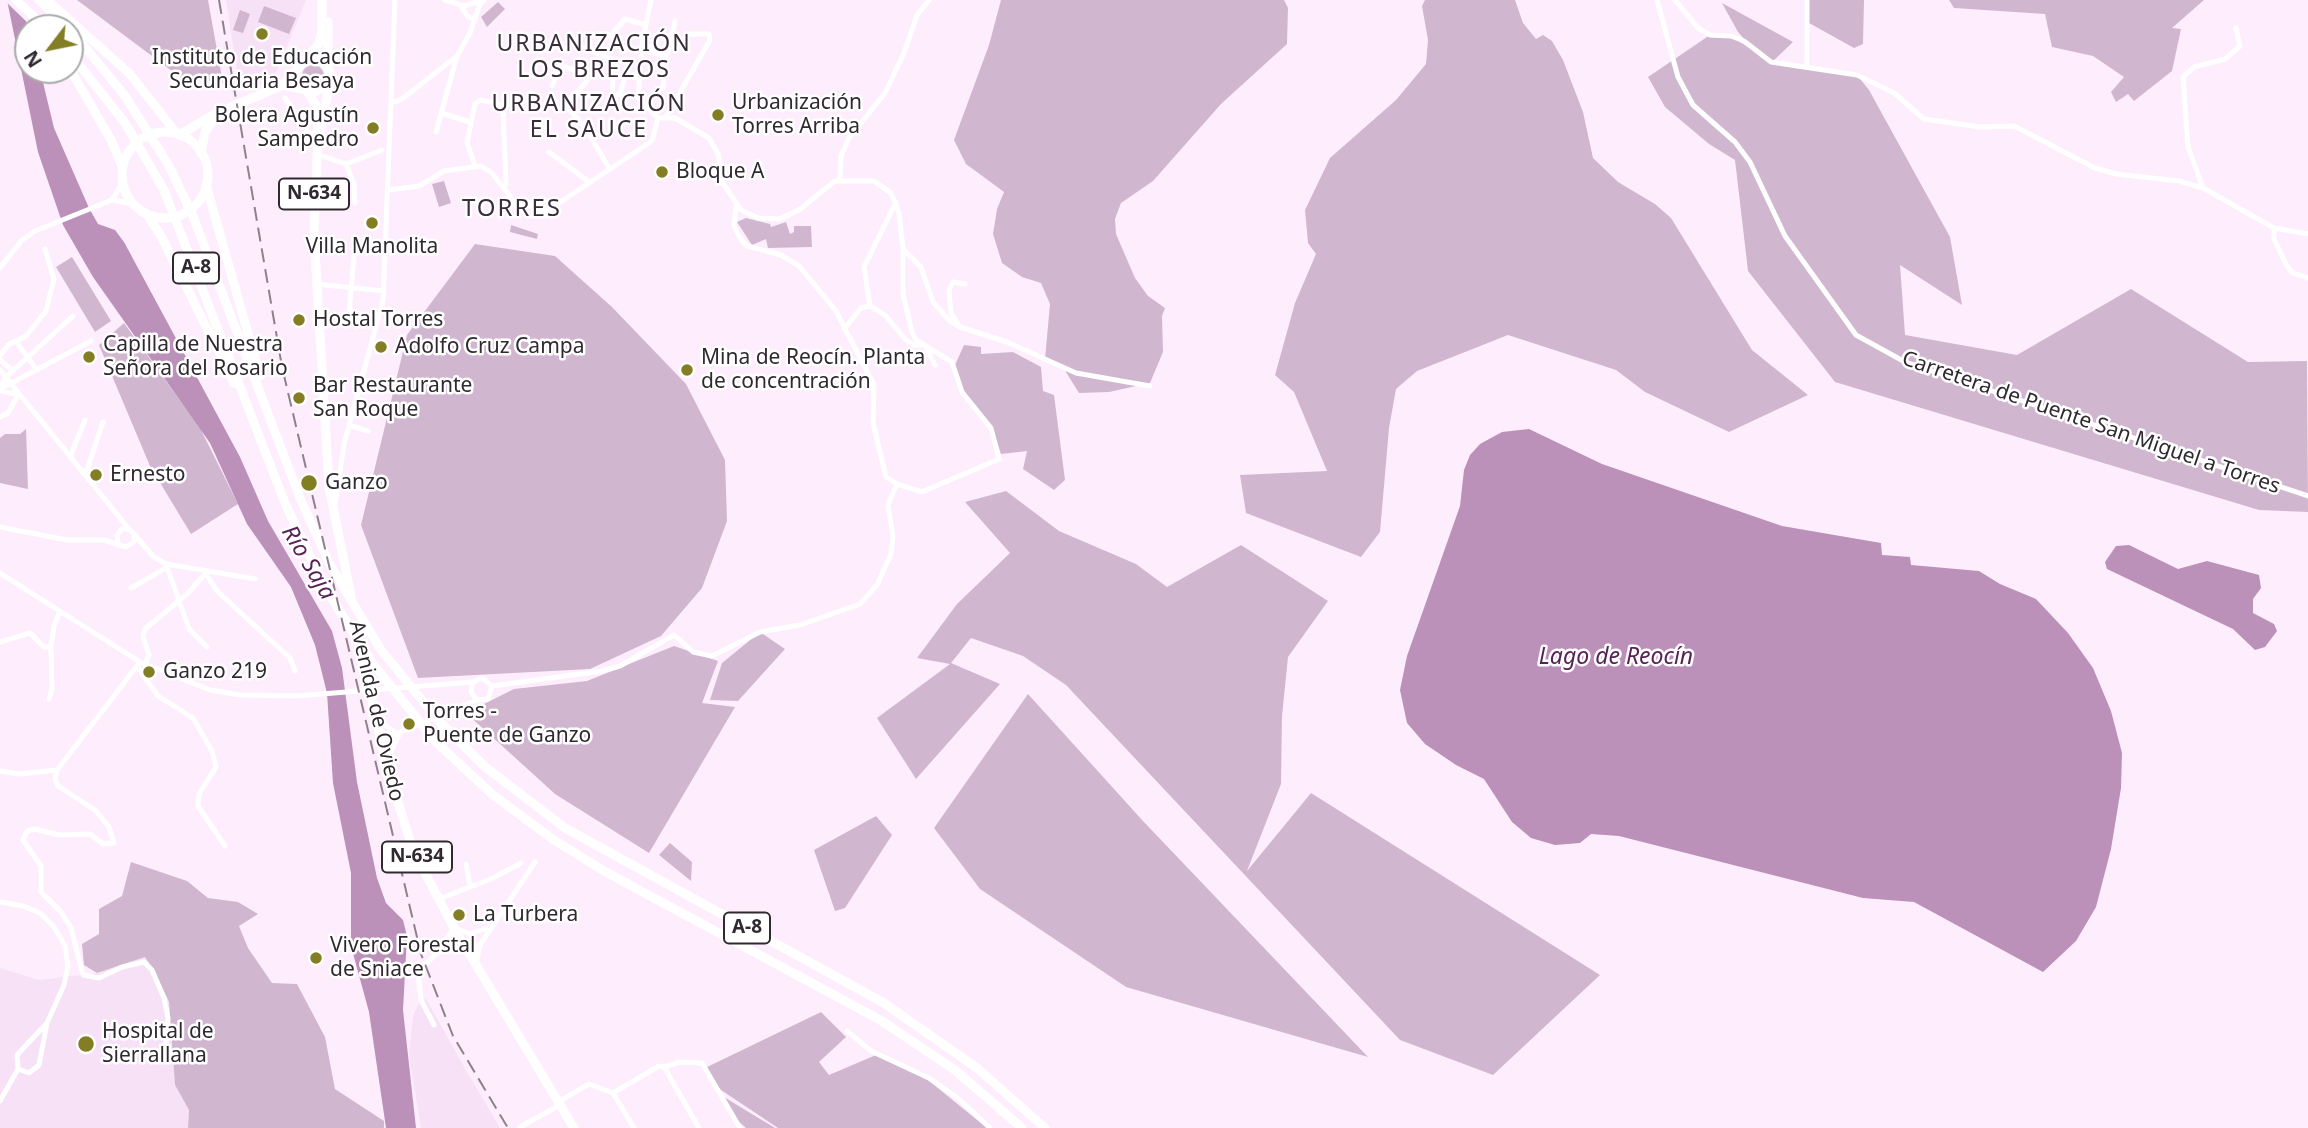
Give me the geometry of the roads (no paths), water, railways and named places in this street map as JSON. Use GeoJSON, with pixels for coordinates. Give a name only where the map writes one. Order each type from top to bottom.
{"type":"FeatureCollection","features":[{"type":"Feature","properties":{"kind":"highway"},"geometry":{"type":"LineString","coordinates":[[13,0],[26,14]]}},
{"type":"Feature","properties":{"kind":"highway"},"geometry":{"type":"LineString","coordinates":[[13,0],[30,14]]}},
{"type":"Feature","properties":{"kind":"highway","name":"A-8"},"geometry":{"type":"LineString","coordinates":[[39,0],[55,14]]}},
{"type":"Feature","properties":{"kind":"highway"},"geometry":{"type":"LineString","coordinates":[[47,0],[59,14]]}},
{"type":"Feature","properties":{"kind":"highway"},"geometry":{"type":"LineString","coordinates":[[176,134],[225,109],[283,85],[308,60],[321,38],[322,0]]}},
{"type":"Feature","properties":{"kind":"highway","name":"N-634"},"geometry":{"type":"LineString","coordinates":[[327,0],[328,66],[331,74],[328,85]]}},
{"type":"Feature","properties":{"kind":"highway"},"geometry":{"type":"LineString","coordinates":[[84,37],[130,73],[172,122],[184,126],[203,120]]}},
{"type":"Feature","properties":{"kind":"highway","name":"A-8"},"geometry":{"type":"LineString","coordinates":[[84,45],[121,90],[172,173],[200,234],[300,496],[330,563],[361,620],[405,681],[448,731],[499,779],[565,828],[884,1003],[977,1068],[1045,1128]]}},
{"type":"Feature","properties":{"kind":"highway"},"geometry":{"type":"LineString","coordinates":[[308,60],[319,59],[328,66]]}},
{"type":"Feature","properties":{"kind":"highway","name":"A-8"},"geometry":{"type":"LineString","coordinates":[[84,70],[110,102],[164,190],[285,503],[314,567],[351,632],[384,680],[437,743],[493,795],[554,840],[604,871],[882,1021],[961,1076],[1022,1128]]}},
{"type":"Feature","properties":{"kind":"highway","name":"N-634"},"geometry":{"type":"LineString","coordinates":[[298,71],[299,82],[306,90]]}},
{"type":"Feature","properties":{"kind":"highway"},"geometry":{"type":"LineString","coordinates":[[130,73],[176,134]]}},
{"type":"Feature","properties":{"kind":"highway"},"geometry":{"type":"LineString","coordinates":[[79,84],[124,163],[123,182],[134,204],[156,217],[178,216],[200,200],[206,185],[207,168],[201,153],[192,142],[176,134],[156,133],[142,138],[124,163]]}},
{"type":"Feature","properties":{"kind":"highway"},"geometry":{"type":"LineString","coordinates":[[283,85],[320,91],[328,85]]}},
{"type":"Feature","properties":{"kind":"highway","name":"Avenida de Oviedo"},"geometry":{"type":"LineString","coordinates":[[318,131],[322,127],[328,85]]}},
{"type":"Feature","properties":{"kind":"highway","name":"Avenida de Oviedo"},"geometry":{"type":"LineString","coordinates":[[306,90],[316,105],[318,131],[314,214],[316,284],[329,444],[329,487],[335,506],[356,632],[386,764],[408,836],[452,931],[470,947],[559,1103]]}},
{"type":"Feature","properties":{"kind":"highway"},"geometry":{"type":"LineString","coordinates":[[201,153],[206,128],[225,109]]}},
{"type":"Feature","properties":{"kind":"highway"},"geometry":{"type":"LineString","coordinates":[[206,185],[258,370],[300,496]]}},
{"type":"Feature","properties":{"kind":"highway"},"geometry":{"type":"LineString","coordinates":[[146,213],[161,236],[219,349],[285,503]]}},
{"type":"Feature","properties":{"kind":"highway","name":"N-634"},"geometry":{"type":"LineString","coordinates":[[559,1103],[574,1128]]}},
{"type":"Feature","properties":{"kind":"street"},"geometry":{"type":"LineString","coordinates":[[335,506],[344,444],[381,315],[384,291],[395,0]]}},
{"type":"Feature","properties":{"kind":"street"},"geometry":{"type":"LineString","coordinates":[[445,0],[461,6],[482,1]]}},
{"type":"Feature","properties":{"kind":"street"},"geometry":{"type":"LineString","coordinates":[[651,0],[641,48],[638,98],[658,118]]}},
{"type":"Feature","properties":{"kind":"street"},"geometry":{"type":"LineString","coordinates":[[840,180],[844,147],[885,93],[904,53],[917,15],[929,0]]}},
{"type":"Feature","properties":{"kind":"street","name":"Carretera de Puente San Miguel a Torres"},"geometry":{"type":"LineString","coordinates":[[1657,0],[1678,77],[1693,105],[1735,142],[1750,162],[1784,236],[1856,335],[1905,362],[2308,496]]}},
{"type":"Feature","properties":{"kind":"street"},"geometry":{"type":"LineString","coordinates":[[1675,0],[1698,27],[1710,35],[1731,36],[1744,41],[1771,62],[1845,72],[1869,80],[1894,93],[1924,119],[1980,127],[2014,126],[2106,172],[2179,181],[2203,188],[2274,228],[2307,234]]}},
{"type":"Feature","properties":{"kind":"street"},"geometry":{"type":"LineString","coordinates":[[1807,0],[1807,66]]}},
{"type":"Feature","properties":{"kind":"street"},"geometry":{"type":"LineString","coordinates":[[392,103],[404,98],[457,56],[470,33],[482,1]]}},
{"type":"Feature","properties":{"kind":"street"},"geometry":{"type":"LineString","coordinates":[[461,6],[469,18],[474,18]]}},
{"type":"Feature","properties":{"kind":"street"},"geometry":{"type":"LineString","coordinates":[[610,36],[625,19],[646,25]]}},
{"type":"Feature","properties":{"kind":"street"},"geometry":{"type":"LineString","coordinates":[[641,48],[668,52],[675,21]]}},
{"type":"Feature","properties":{"kind":"street"},"geometry":{"type":"LineString","coordinates":[[2203,188],[2188,147],[2183,77],[2194,67],[2225,59],[2240,46],[2235,28]]}},
{"type":"Feature","properties":{"kind":"street"},"geometry":{"type":"LineString","coordinates":[[666,117],[710,40],[709,34],[687,34]]}},
{"type":"Feature","properties":{"kind":"street"},"geometry":{"type":"LineString","coordinates":[[570,43],[614,60],[612,96],[620,94],[625,77],[638,77]]}},
{"type":"Feature","properties":{"kind":"street"},"geometry":{"type":"LineString","coordinates":[[641,48],[666,55],[663,88]]}},
{"type":"Feature","properties":{"kind":"street"},"geometry":{"type":"LineString","coordinates":[[436,131],[458,64],[457,56]]}},
{"type":"Feature","properties":{"kind":"street"},"geometry":{"type":"LineString","coordinates":[[552,86],[559,69],[564,66],[587,75],[587,81],[566,104],[585,127],[609,168]]}},
{"type":"Feature","properties":{"kind":"street"},"geometry":{"type":"LineString","coordinates":[[285,98],[309,134],[318,131]]}},
{"type":"Feature","properties":{"kind":"street"},"geometry":{"type":"LineString","coordinates":[[475,166],[468,148],[470,122],[479,100],[498,104],[503,108],[506,184],[503,187]]}},
{"type":"Feature","properties":{"kind":"street"},"geometry":{"type":"LineString","coordinates":[[441,113],[470,122]]}},
{"type":"Feature","properties":{"kind":"street"},"geometry":{"type":"LineString","coordinates":[[658,118],[666,117],[685,122],[713,142],[724,186],[736,205],[758,218],[779,219],[793,214],[829,184],[840,180],[874,181],[887,190],[895,202],[903,250],[903,294],[912,332],[936,365]]}},
{"type":"Feature","properties":{"kind":"street"},"geometry":{"type":"LineString","coordinates":[[388,190],[419,186],[444,171],[475,166],[487,168],[513,200],[547,211],[652,141],[658,118]]}},
{"type":"Feature","properties":{"kind":"street"},"geometry":{"type":"LineString","coordinates":[[317,154],[346,164],[382,150]]}},
{"type":"Feature","properties":{"kind":"street"},"geometry":{"type":"LineString","coordinates":[[548,152],[589,182]]}},
{"type":"Feature","properties":{"kind":"street"},"geometry":{"type":"LineString","coordinates":[[346,164],[355,184],[355,203]]}},
{"type":"Feature","properties":{"kind":"street"},"geometry":{"type":"LineString","coordinates":[[112,200],[123,182]]}},
{"type":"Feature","properties":{"kind":"street"},"geometry":{"type":"LineString","coordinates":[[0,268],[25,237],[47,225],[112,200],[134,204]]}},
{"type":"Feature","properties":{"kind":"street"},"geometry":{"type":"LineString","coordinates":[[870,306],[864,267],[895,202]]}},
{"type":"Feature","properties":{"kind":"street"},"geometry":{"type":"LineString","coordinates":[[736,205],[734,226],[740,238],[747,246],[781,255],[799,265],[820,288],[844,329],[874,385],[873,423],[883,469],[888,479],[927,492],[971,469],[999,459],[991,428],[962,391],[952,362],[924,345],[914,345],[905,339],[885,315],[870,306],[861,308],[844,329]]}},
{"type":"Feature","properties":{"kind":"street"},"geometry":{"type":"LineString","coordinates":[[2274,228],[2274,239],[2287,266],[2293,273],[2308,278]]}},
{"type":"Feature","properties":{"kind":"street"},"geometry":{"type":"LineString","coordinates":[[349,313],[355,245]]}},
{"type":"Feature","properties":{"kind":"street"},"geometry":{"type":"LineString","coordinates":[[13,370],[0,358],[8,345],[17,343],[36,325],[52,297],[54,279],[45,249]]}},
{"type":"Feature","properties":{"kind":"street"},"geometry":{"type":"LineString","coordinates":[[903,250],[922,267],[938,309],[960,327],[1007,342],[1076,373],[1150,386]]}},
{"type":"Feature","properties":{"kind":"street"},"geometry":{"type":"LineString","coordinates":[[960,327],[951,313],[949,290],[953,282],[965,284]]}},
{"type":"Feature","properties":{"kind":"street"},"geometry":{"type":"LineString","coordinates":[[316,284],[384,291]]}},
{"type":"Feature","properties":{"kind":"street"},"geometry":{"type":"LineString","coordinates":[[2,390],[6,377],[74,316]]}},
{"type":"Feature","properties":{"kind":"street"},"geometry":{"type":"LineString","coordinates":[[0,416],[8,413],[15,391],[37,370],[91,341]]}},
{"type":"Feature","properties":{"kind":"street"},"geometry":{"type":"LineString","coordinates":[[17,343],[37,370]]}},
{"type":"Feature","properties":{"kind":"street"},"geometry":{"type":"LineString","coordinates":[[0,370],[131,532],[166,566],[189,629],[207,648]]}},
{"type":"Feature","properties":{"kind":"street"},"geometry":{"type":"LineString","coordinates":[[2,390],[15,391]]}},
{"type":"Feature","properties":{"kind":"street"},"geometry":{"type":"LineString","coordinates":[[2,390],[15,391]]}},
{"type":"Feature","properties":{"kind":"street"},"geometry":{"type":"LineString","coordinates":[[70,457],[85,421]]}},
{"type":"Feature","properties":{"kind":"street"},"geometry":{"type":"LineString","coordinates":[[83,473],[87,470],[103,422]]}},
{"type":"Feature","properties":{"kind":"street"},"geometry":{"type":"LineString","coordinates":[[349,425],[368,431]]}},
{"type":"Feature","properties":{"kind":"street"},"geometry":{"type":"LineString","coordinates":[[329,444],[344,444]]}},
{"type":"Feature","properties":{"kind":"street"},"geometry":{"type":"LineString","coordinates":[[0,573],[141,664],[210,690],[296,696],[473,682],[482,678],[492,686],[602,671],[640,656],[674,635],[693,652],[712,656],[760,632],[800,625],[853,607],[872,594],[891,554],[893,537],[888,504],[897,484]]}},
{"type":"Feature","properties":{"kind":"street"},"geometry":{"type":"LineString","coordinates":[[118,543],[120,518]]}},
{"type":"Feature","properties":{"kind":"street"},"geometry":{"type":"LineString","coordinates":[[0,527],[67,540],[104,540],[145,548]]}},
{"type":"Feature","properties":{"kind":"street"},"geometry":{"type":"LineString","coordinates":[[104,540],[118,533],[131,532]]}},
{"type":"Feature","properties":{"kind":"street"},"geometry":{"type":"LineString","coordinates":[[130,545],[131,532]]}},
{"type":"Feature","properties":{"kind":"street"},"geometry":{"type":"LineString","coordinates":[[131,588],[166,566],[256,579]]}},
{"type":"Feature","properties":{"kind":"street"},"geometry":{"type":"LineString","coordinates":[[166,1043],[168,1018],[164,998],[148,965],[144,962],[132,964],[99,978],[83,975],[71,928],[61,912],[41,892],[43,870],[23,840],[27,831],[35,829],[59,835],[90,834],[103,844],[114,843],[109,827],[95,810],[58,786],[57,770],[149,655],[143,632],[206,572]]}},
{"type":"Feature","properties":{"kind":"street"},"geometry":{"type":"LineString","coordinates":[[206,572],[217,592],[289,658],[295,671]]}},
{"type":"Feature","properties":{"kind":"street"},"geometry":{"type":"LineString","coordinates":[[49,699],[52,689],[51,647],[54,626],[60,611]]}},
{"type":"Feature","properties":{"kind":"street"},"geometry":{"type":"LineString","coordinates":[[0,642],[30,633],[44,647],[51,647]]}},
{"type":"Feature","properties":{"kind":"street"},"geometry":{"type":"LineString","coordinates":[[141,664],[158,696],[193,718],[212,751],[216,767],[198,794],[197,802],[200,811],[225,846]]}},
{"type":"Feature","properties":{"kind":"street"},"geometry":{"type":"LineString","coordinates":[[473,682],[471,692],[477,700]]}},
{"type":"Feature","properties":{"kind":"street"},"geometry":{"type":"LineString","coordinates":[[381,740],[398,736],[477,700],[488,699],[492,686]]}},
{"type":"Feature","properties":{"kind":"street"},"geometry":{"type":"LineString","coordinates":[[375,716],[398,736]]}},
{"type":"Feature","properties":{"kind":"street"},"geometry":{"type":"LineString","coordinates":[[386,764],[398,736]]}},
{"type":"Feature","properties":{"kind":"street"},"geometry":{"type":"LineString","coordinates":[[0,771],[18,774],[57,770]]}},
{"type":"Feature","properties":{"kind":"street"},"geometry":{"type":"LineString","coordinates":[[436,954],[470,947],[494,926],[535,862]]}},
{"type":"Feature","properties":{"kind":"street"},"geometry":{"type":"LineString","coordinates":[[439,899],[522,863]]}},
{"type":"Feature","properties":{"kind":"street"},"geometry":{"type":"LineString","coordinates":[[466,864],[470,886]]}},
{"type":"Feature","properties":{"kind":"street"},"geometry":{"type":"LineString","coordinates":[[0,902],[23,906],[40,913],[54,927],[65,946],[68,966],[64,985],[47,1023],[35,1071],[26,1073],[18,1069]]}},
{"type":"Feature","properties":{"kind":"street"},"geometry":{"type":"LineString","coordinates":[[434,1025],[421,1000],[418,972],[436,954],[452,931],[470,934],[494,926]]}},
{"type":"Feature","properties":{"kind":"street"},"geometry":{"type":"LineString","coordinates":[[470,934],[470,947]]}},
{"type":"Feature","properties":{"kind":"street"},"geometry":{"type":"LineString","coordinates":[[0,1101],[18,1069],[16,1058],[47,1023]]}},
{"type":"Feature","properties":{"kind":"street"},"geometry":{"type":"LineString","coordinates":[[847,1031],[871,1051],[929,1078],[959,1099],[990,1128]]}},
{"type":"Feature","properties":{"kind":"street"},"geometry":{"type":"LineString","coordinates":[[25,1050],[39,1053]]}},
{"type":"Feature","properties":{"kind":"street"},"geometry":{"type":"LineString","coordinates":[[613,1093],[659,1066],[680,1062],[702,1063],[740,1128]]}},
{"type":"Feature","properties":{"kind":"street"},"geometry":{"type":"LineString","coordinates":[[664,1067],[699,1128]]}},
{"type":"Feature","properties":{"kind":"street"},"geometry":{"type":"LineString","coordinates":[[520,1128],[589,1083],[613,1093],[634,1128]]}},
{"type":"Feature","properties":{"kind":"water"},"geometry":{"type":"Polygon","coordinates":[[[7,0],[23,14],[14,14],[14,34],[7,0]]]}},
{"type":"Feature","properties":{"kind":"water"},"geometry":{"type":"Polygon","coordinates":[[[24,84],[43,84],[54,128],[89,208],[98,224],[115,230],[124,242],[240,457],[268,521],[332,631],[342,668],[357,782],[377,878],[386,903],[403,920],[407,936],[403,1010],[416,1128],[386,1128],[369,1012],[351,946],[351,873],[333,783],[327,693],[315,645],[291,587],[247,524],[210,443],[93,277],[63,225],[38,152],[24,84]]]}},
{"type":"Feature","properties":{"kind":"water","name":"Lago de Reocín"},"geometry":{"type":"Polygon","coordinates":[[[1529,429],[1602,464],[1782,526],[1881,543],[1882,555],[1910,557],[1911,565],[1979,571],[2000,584],[2036,599],[2068,633],[2093,668],[2111,711],[2122,753],[2121,788],[2111,849],[2096,907],[2076,941],[2043,972],[1914,902],[1863,898],[1619,836],[1591,834],[1580,843],[1555,845],[1531,838],[1512,822],[1484,779],[1456,765],[1425,744],[1407,723],[1400,690],[1407,656],[1460,506],[1464,470],[1470,455],[1480,444],[1502,432],[1529,429]]]}},
{"type":"Feature","properties":{"kind":"water"},"geometry":{"type":"Polygon","coordinates":[[[2129,545],[2178,569],[2207,561],[2259,575],[2261,588],[2253,599],[2253,613],[2274,624],[2277,631],[2265,647],[2255,650],[2233,629],[2107,569],[2105,562],[2116,546],[2129,545]]]}},
{"type":"Feature","properties":{"kind":"railway"},"geometry":{"type":"LineString","coordinates":[[219,0],[282,367],[421,954],[453,1036],[508,1128]]}},
{"type":"Feature","properties":{"kind":"place","name":"Instituto de Educación Secundaria Besaya"},"geometry":{"type":"Point","coordinates":[262,34]}},
{"type":"Feature","properties":{"kind":"place","name":"Urbanización Torres Arriba"},"geometry":{"type":"Point","coordinates":[718,115]}},
{"type":"Feature","properties":{"kind":"place","name":"Bolera Agustín Sampedro"},"geometry":{"type":"Point","coordinates":[373,128]}},
{"type":"Feature","properties":{"kind":"place","name":"Bloque A"},"geometry":{"type":"Point","coordinates":[662,172]}},
{"type":"Feature","properties":{"kind":"place","name":"Villa Manolita"},"geometry":{"type":"Point","coordinates":[372,223]}},
{"type":"Feature","properties":{"kind":"place","name":"Hostal Torres"},"geometry":{"type":"Point","coordinates":[299,320]}},
{"type":"Feature","properties":{"kind":"place","name":"Adolfo Cruz Campa"},"geometry":{"type":"Point","coordinates":[381,347]}},
{"type":"Feature","properties":{"kind":"place","name":"Capilla de Nuestra Señora del Rosario"},"geometry":{"type":"Point","coordinates":[89,357]}},
{"type":"Feature","properties":{"kind":"place","name":"Mina de Reocín. Planta de concentración"},"geometry":{"type":"Point","coordinates":[687,370]}},
{"type":"Feature","properties":{"kind":"place","name":"Bar Restaurante San Roque"},"geometry":{"type":"Point","coordinates":[299,398]}},
{"type":"Feature","properties":{"kind":"place","name":"Ernesto"},"geometry":{"type":"Point","coordinates":[96,475]}},
{"type":"Feature","properties":{"kind":"place","name":"Ganzo"},"geometry":{"type":"Point","coordinates":[309,483]}},
{"type":"Feature","properties":{"kind":"place","name":"Ganzo 219"},"geometry":{"type":"Point","coordinates":[149,672]}},
{"type":"Feature","properties":{"kind":"place","name":"Torres - Puente de Ganzo"},"geometry":{"type":"Point","coordinates":[409,724]}},
{"type":"Feature","properties":{"kind":"place","name":"La Turbera"},"geometry":{"type":"Point","coordinates":[459,915]}},
{"type":"Feature","properties":{"kind":"place","name":"Vivero Forestal de Sniace"},"geometry":{"type":"Point","coordinates":[316,958]}},
{"type":"Feature","properties":{"kind":"place","name":"Hospital de Sierrallana"},"geometry":{"type":"Point","coordinates":[86,1044]}},
{"type":"Feature","properties":{"kind":"district","name":"URBANIZACIÓN LOS BREZOS"},"geometry":{"type":"Point","coordinates":[594,57]}},
{"type":"Feature","properties":{"kind":"district","name":"URBANIZACIÓN EL SAUCE"},"geometry":{"type":"Point","coordinates":[589,117]}},
{"type":"Feature","properties":{"kind":"district","name":"TORRES"},"geometry":{"type":"Point","coordinates":[512,209]}},
{"type":"Feature","properties":{"kind":"water label","name":"Río Saja"},"geometry":{"type":"Point","coordinates":[308,563]}}]}
